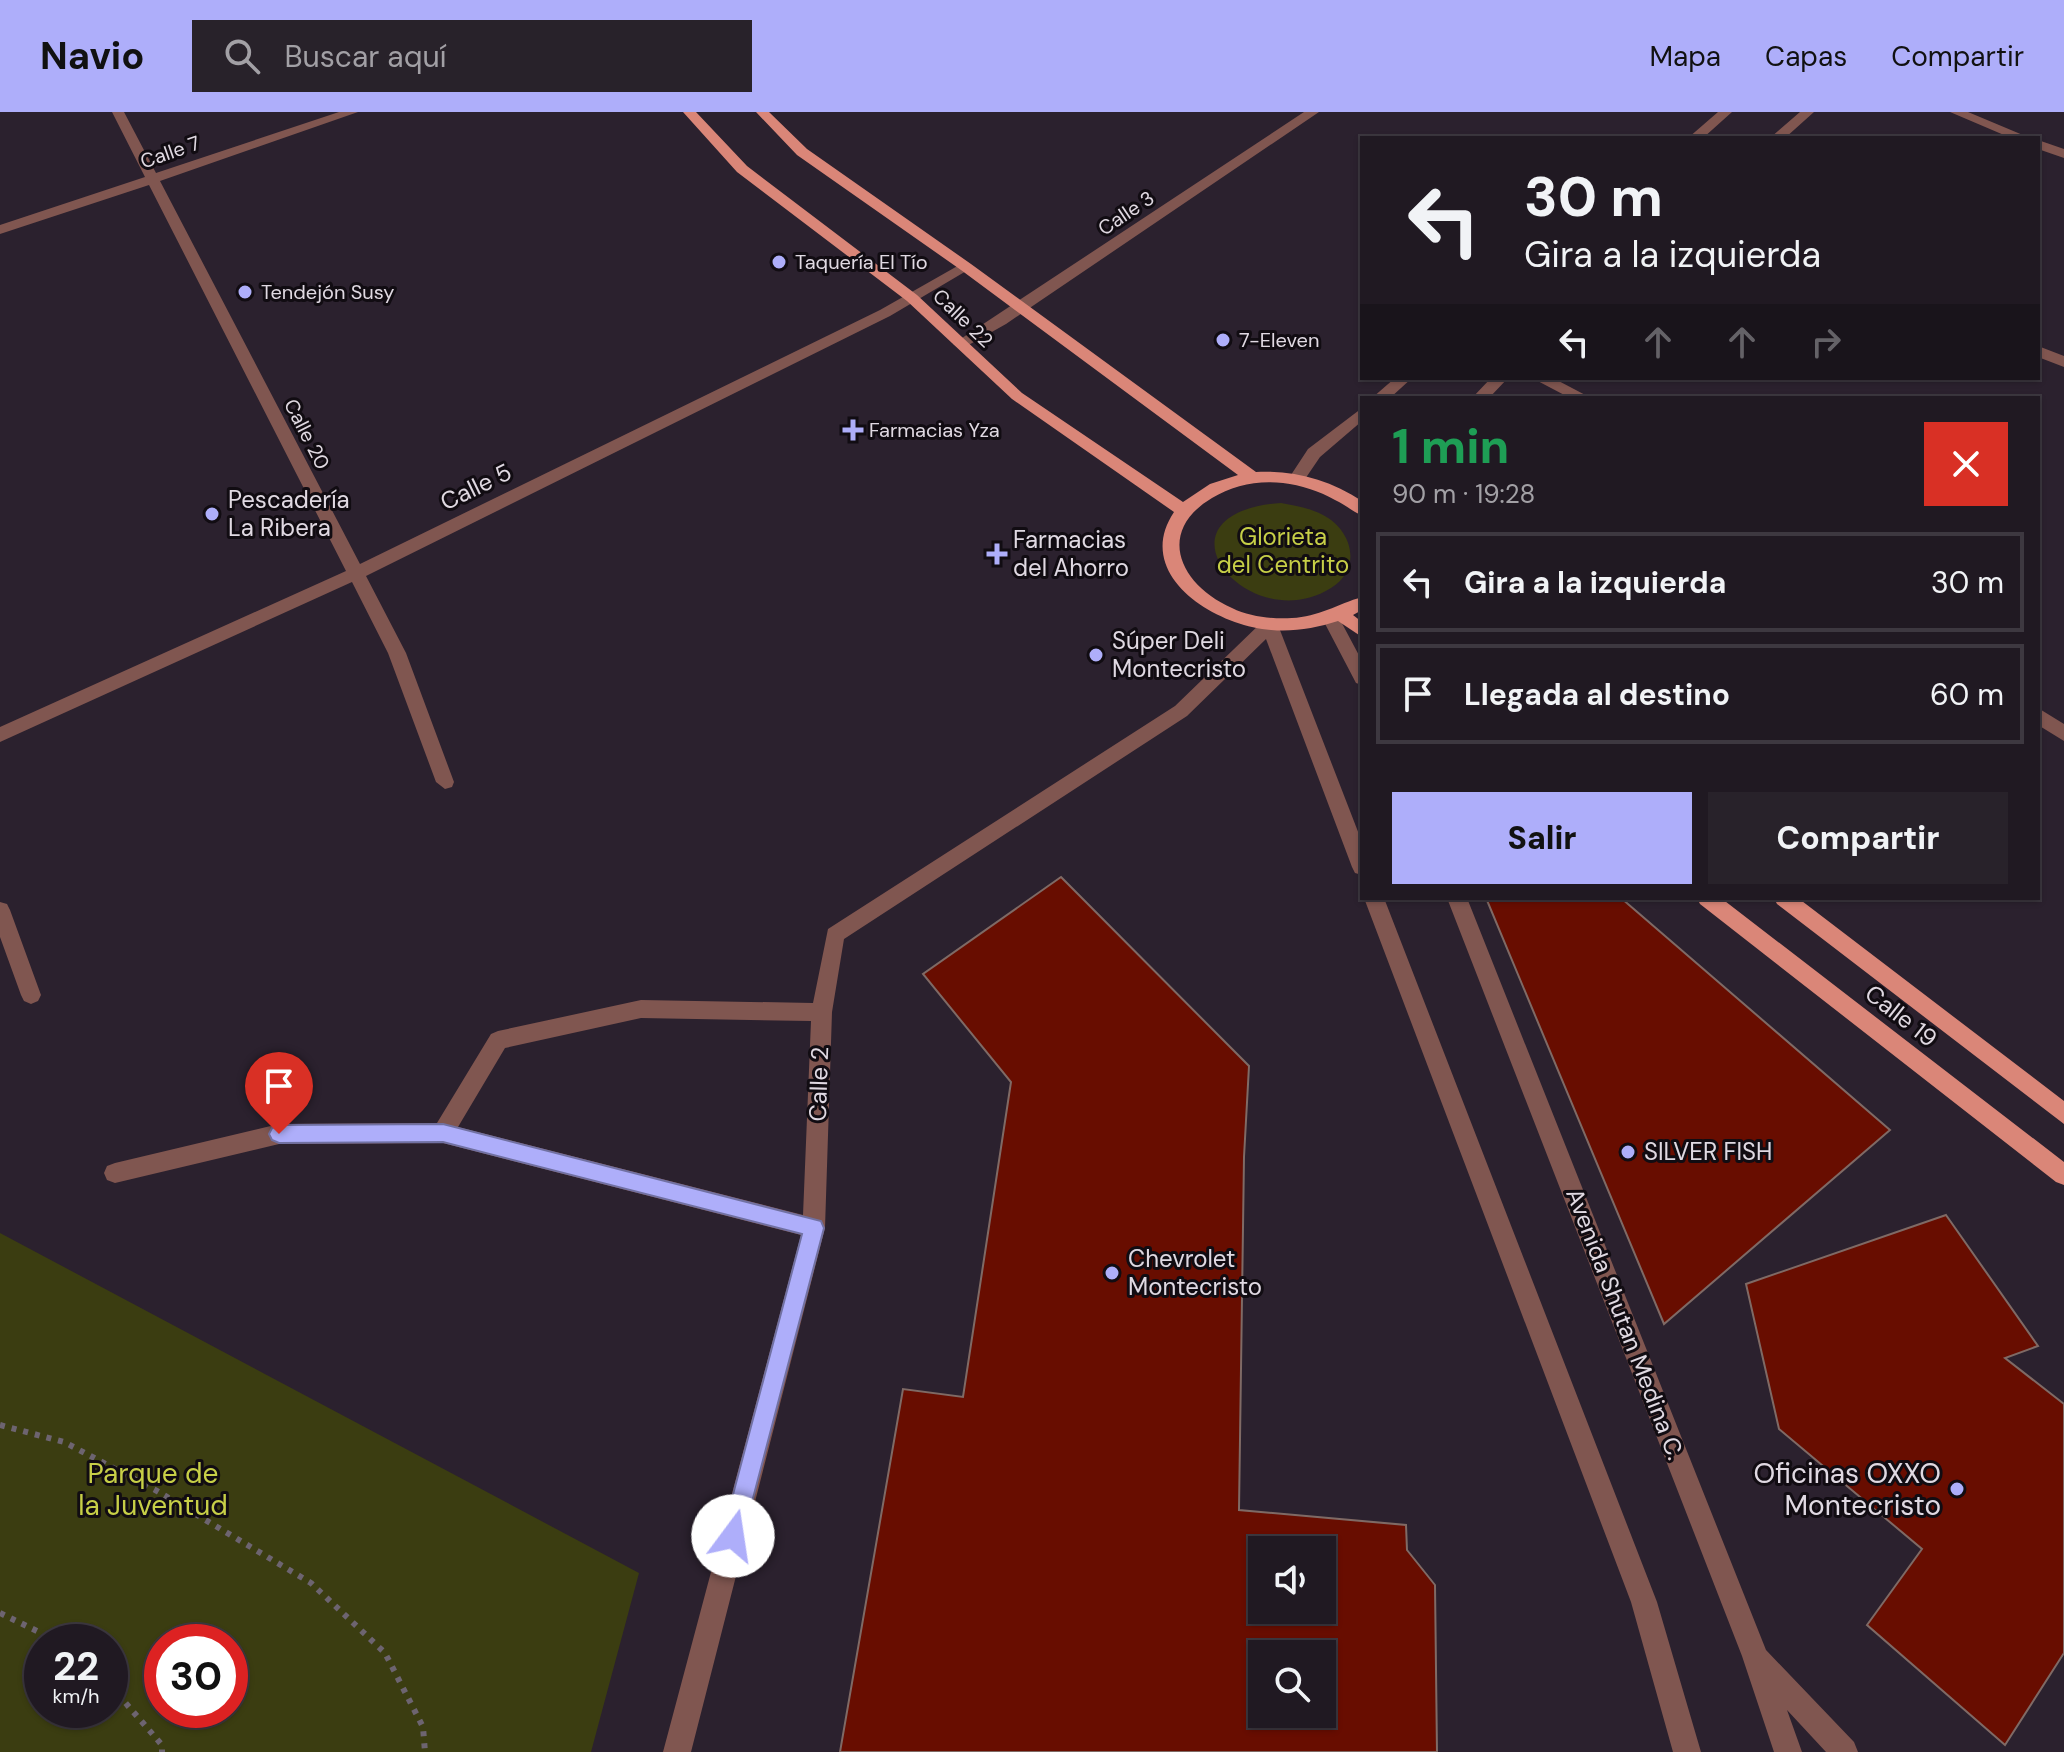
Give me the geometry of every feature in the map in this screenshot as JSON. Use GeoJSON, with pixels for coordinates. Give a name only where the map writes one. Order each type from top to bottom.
{"type":"FeatureCollection","features":[{"type":"Feature","properties":{"kind":"main road","name":"Calle 22"},"geometry":{"type":"LineString","coordinates":[[689,112],[742,169],[912,298],[1017,396],[1183,510]]}},
{"type":"Feature","properties":{"kind":"main road","name":"Calle 22"},"geometry":{"type":"LineString","coordinates":[[762,112],[802,152],[966,267],[1252,477]]}},
{"type":"Feature","properties":{"kind":"main road"},"geometry":{"type":"LineString","coordinates":[[1360,508],[1323,486],[1297,478],[1252,477],[1212,488],[1183,510],[1170,540],[1177,572],[1198,597],[1232,616],[1269,625],[1294,625],[1337,617],[1360,604]]}},
{"type":"Feature","properties":{"kind":"main road"},"geometry":{"type":"LineString","coordinates":[[1337,617],[1360,630]]}},
{"type":"Feature","properties":{"kind":"main road","name":"Calle 19"},"geometry":{"type":"LineString","coordinates":[[1710,900],[2064,1175]]}},
{"type":"Feature","properties":{"kind":"main road","name":"Calle 19"},"geometry":{"type":"LineString","coordinates":[[1787,900],[2064,1114]]}},
{"type":"Feature","properties":{"kind":"street","name":"Calle 20"},"geometry":{"type":"LineString","coordinates":[[118,112],[150,180],[397,653],[445,782]]}},
{"type":"Feature","properties":{"kind":"street","name":"Calle 7"},"geometry":{"type":"LineString","coordinates":[[0,230],[352,112]]}},
{"type":"Feature","properties":{"kind":"street"},"geometry":{"type":"LineString","coordinates":[[1697,136],[1726,112]]}},
{"type":"Feature","properties":{"kind":"street"},"geometry":{"type":"LineString","coordinates":[[1779,136],[1808,112]]}},
{"type":"Feature","properties":{"kind":"street"},"geometry":{"type":"LineString","coordinates":[[1956,112],[2018,136]]}},
{"type":"Feature","properties":{"kind":"street","name":"Calle 3"},"geometry":{"type":"LineString","coordinates":[[960,344],[1001,321],[1306,114]]}},
{"type":"Feature","properties":{"kind":"street"},"geometry":{"type":"LineString","coordinates":[[2040,145],[2064,154]]}},
{"type":"Feature","properties":{"kind":"street","name":"Calle 5"},"geometry":{"type":"LineString","coordinates":[[0,735],[354,574],[912,298],[966,267]]}},
{"type":"Feature","properties":{"kind":"street"},"geometry":{"type":"LineString","coordinates":[[2040,352],[2064,362]]}},
{"type":"Feature","properties":{"kind":"street"},"geometry":{"type":"LineString","coordinates":[[1382,396],[1402,380]]}},
{"type":"Feature","properties":{"kind":"street"},"geometry":{"type":"LineString","coordinates":[[1482,396],[1498,380]]}},
{"type":"Feature","properties":{"kind":"street"},"geometry":{"type":"LineString","coordinates":[[1544,380],[1579,396]]}},
{"type":"Feature","properties":{"kind":"street"},"geometry":{"type":"LineString","coordinates":[[1297,478],[1314,453],[1360,415]]}},
{"type":"Feature","properties":{"kind":"street"},"geometry":{"type":"LineString","coordinates":[[1337,617],[1360,673]]}},
{"type":"Feature","properties":{"kind":"street"},"geometry":{"type":"LineString","coordinates":[[1269,625],[1360,862]]}},
{"type":"Feature","properties":{"kind":"street","name":"Calle 2"},"geometry":{"type":"LineString","coordinates":[[677,1752],[814,1228],[822,1012],[835,935],[1181,711],[1269,625]]}},
{"type":"Feature","properties":{"kind":"street"},"geometry":{"type":"LineString","coordinates":[[2040,716],[2064,734]]}},
{"type":"Feature","properties":{"kind":"street"},"geometry":{"type":"LineString","coordinates":[[1375,900],[1644,1602],[1687,1752]]}},
{"type":"Feature","properties":{"kind":"street","name":"Avenida Shutan Medina C."},"geometry":{"type":"LineString","coordinates":[[1458,900],[1755,1656],[1788,1752]]}},
{"type":"Feature","properties":{"kind":"street"},"geometry":{"type":"LineString","coordinates":[[0,910],[31,995]]}},
{"type":"Feature","properties":{"kind":"street"},"geometry":{"type":"LineString","coordinates":[[443,1133],[498,1040],[641,1009],[822,1012]]}},
{"type":"Feature","properties":{"kind":"street"},"geometry":{"type":"LineString","coordinates":[[115,1173],[279,1134],[443,1133],[814,1228]]}},
{"type":"Feature","properties":{"kind":"street"},"geometry":{"type":"LineString","coordinates":[[1755,1656],[1844,1752]]}},
{"type":"Feature","properties":{"kind":"path"},"geometry":{"type":"LineString","coordinates":[[0,1425],[64,1442],[157,1491],[311,1583],[385,1653],[423,1727],[425,1752]]}},
{"type":"Feature","properties":{"kind":"path"},"geometry":{"type":"LineString","coordinates":[[0,1613],[24,1625]]}},
{"type":"Feature","properties":{"kind":"path"},"geometry":{"type":"LineString","coordinates":[[128,1706],[162,1745],[162,1752]]}},
{"type":"Feature","properties":{"kind":"green space","name":"Glorieta del Centrito"},"geometry":{"type":"Polygon","coordinates":[[[1281,503],[1323,515],[1341,530],[1350,550],[1347,570],[1341,580],[1331,588],[1299,600],[1269,598],[1243,587],[1224,569],[1215,548],[1219,528],[1240,512],[1281,503]]]}},
{"type":"Feature","properties":{"kind":"green space","name":"Parque de la Juventud"},"geometry":{"type":"Polygon","coordinates":[[[0,1233],[639,1573],[591,1752],[0,1752],[0,1233]]]}},
{"type":"Feature","properties":{"kind":"building","name":"Chevrolet Montecristo"},"geometry":{"type":"Polygon","coordinates":[[[1061,877],[1249,1066],[1244,1157],[1239,1510],[1406,1525],[1407,1550],[1435,1585],[1437,1752],[840,1752],[903,1389],[963,1397],[1011,1082],[923,974],[1061,877]]]}},
{"type":"Feature","properties":{"kind":"building"},"geometry":{"type":"Polygon","coordinates":[[[1487,900],[1623,900],[1890,1130],[1664,1324],[1487,900]]]}},
{"type":"Feature","properties":{"kind":"building","name":"Oficinas OXXO Montecristo"},"geometry":{"type":"Polygon","coordinates":[[[1946,1215],[2038,1346],[2005,1358],[2064,1404],[2064,1653],[2005,1745],[1867,1625],[1922,1549],[1779,1429],[1746,1284],[1946,1215]]]}},
{"type":"Feature","properties":{"kind":"place","name":"Taquería El Tío"},"geometry":{"type":"Point","coordinates":[779,262]}},
{"type":"Feature","properties":{"kind":"place","name":"Tendejón Susy"},"geometry":{"type":"Point","coordinates":[245,292]}},
{"type":"Feature","properties":{"kind":"place","name":"7-Eleven"},"geometry":{"type":"Point","coordinates":[1223,340]}},
{"type":"Feature","properties":{"kind":"place","name":"Farmacias Yza"},"geometry":{"type":"Point","coordinates":[853,430]}},
{"type":"Feature","properties":{"kind":"place","name":"Pescadería La Ribera"},"geometry":{"type":"Point","coordinates":[212,514]}},
{"type":"Feature","properties":{"kind":"place","name":"Farmacias del Ahorro"},"geometry":{"type":"Point","coordinates":[997,554]}},
{"type":"Feature","properties":{"kind":"place","name":"Súper Deli Montecristo"},"geometry":{"type":"Point","coordinates":[1096,655]}},
{"type":"Feature","properties":{"kind":"place","name":"SILVER FISH"},"geometry":{"type":"Point","coordinates":[1628,1152]}},
{"type":"Feature","properties":{"kind":"place","name":"Chevrolet Montecristo"},"geometry":{"type":"Point","coordinates":[1112,1273]}},
{"type":"Feature","properties":{"kind":"place","name":"Oficinas OXXO Montecristo"},"geometry":{"type":"Point","coordinates":[1957,1489]}},
{"type":"Feature","properties":{"kind":"route"},"geometry":{"type":"LineString","coordinates":[[279,1134],[443,1133],[814,1228],[733,1536]]}}]}
